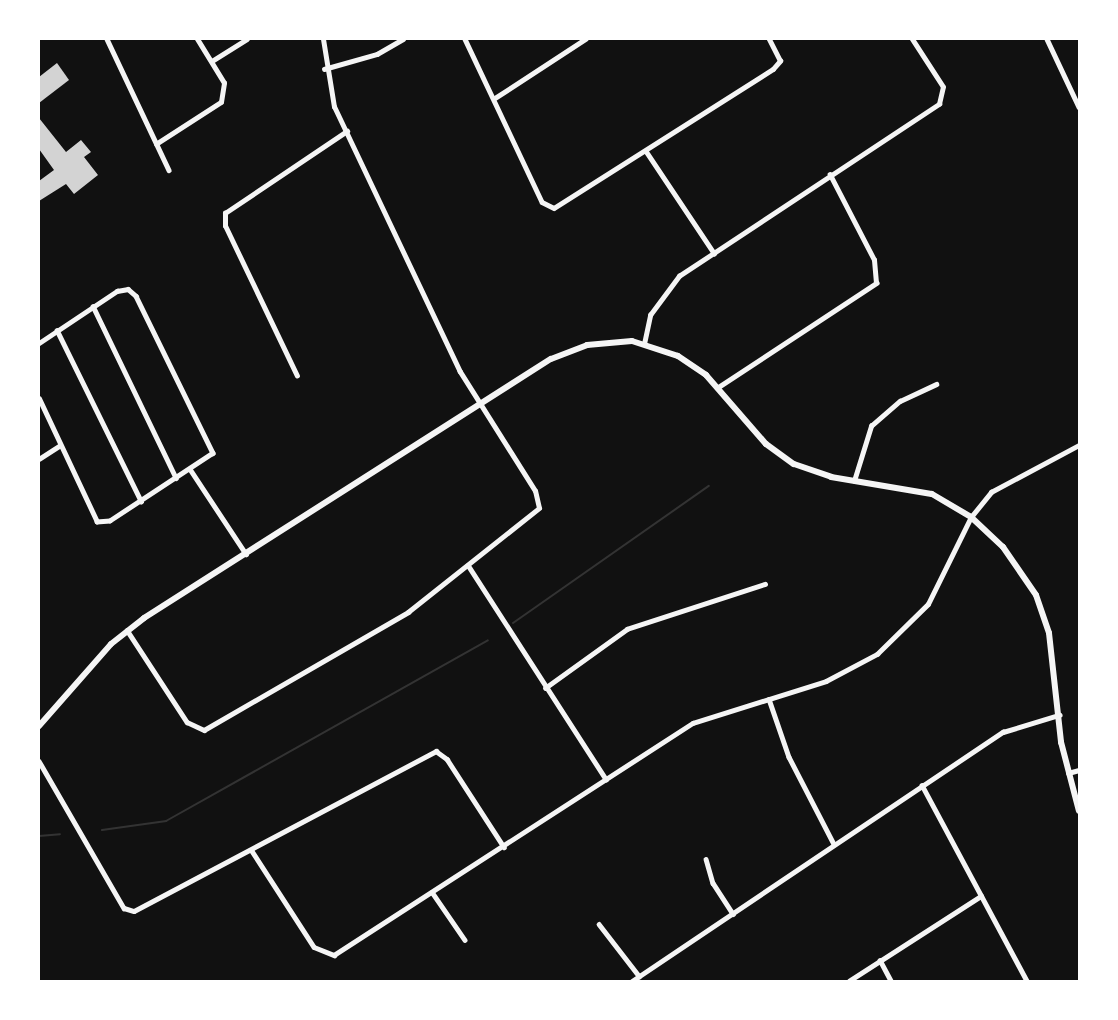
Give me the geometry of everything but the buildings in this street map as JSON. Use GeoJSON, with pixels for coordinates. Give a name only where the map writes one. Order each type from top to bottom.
{"type":"FeatureCollection","features":[{"type":"Feature","properties":{"kind":"street"},"geometry":{"type":"LineString","coordinates":[[107,39],[169,170]]}},
{"type":"Feature","properties":{"kind":"street"},"geometry":{"type":"LineString","coordinates":[[156,144],[221,102],[224,83],[197,39]]}},
{"type":"Feature","properties":{"kind":"street"},"geometry":{"type":"LineString","coordinates":[[212,61],[247,39]]}},
{"type":"Feature","properties":{"kind":"street"},"geometry":{"type":"LineString","coordinates":[[127,630],[188,722],[204,730],[393,622],[539,508],[535,491],[479,406],[347,131],[324,69],[323,39]]}},
{"type":"Feature","properties":{"kind":"street"},"geometry":{"type":"LineString","coordinates":[[324,69],[377,54],[403,39]]}},
{"type":"Feature","properties":{"kind":"street"},"geometry":{"type":"LineString","coordinates":[[465,39],[495,98],[542,202],[550,208],[565,204],[777,65],[779,56],[769,39]]}},
{"type":"Feature","properties":{"kind":"street"},"geometry":{"type":"LineString","coordinates":[[495,98],[585,39]]}},
{"type":"Feature","properties":{"kind":"street"},"geometry":{"type":"LineString","coordinates":[[644,344],[650,315],[668,286],[943,99],[943,87],[912,39]]}},
{"type":"Feature","properties":{"kind":"street"},"geometry":{"type":"LineString","coordinates":[[1047,39],[1079,107]]}},
{"type":"Feature","properties":{"kind":"street"},"geometry":{"type":"LineString","coordinates":[[297,376],[225,226],[225,213],[347,131]]}},
{"type":"Feature","properties":{"kind":"street"},"geometry":{"type":"LineString","coordinates":[[646,151],[714,253]]}},
{"type":"Feature","properties":{"kind":"street"},"geometry":{"type":"LineString","coordinates":[[717,387],[876,283],[874,260],[830,175]]}},
{"type":"Feature","properties":{"kind":"street"},"geometry":{"type":"LineString","coordinates":[[39,343],[117,291],[136,296],[213,453],[110,521],[97,522],[59,446],[39,399]]}},
{"type":"Feature","properties":{"kind":"street"},"geometry":{"type":"LineString","coordinates":[[93,306],[176,478]]}},
{"type":"Feature","properties":{"kind":"street"},"geometry":{"type":"LineString","coordinates":[[57,330],[141,501]]}},
{"type":"Feature","properties":{"kind":"street"},"geometry":{"type":"LineString","coordinates":[[39,726],[127,630],[566,351],[604,342],[644,344],[689,362],[717,387],[776,452],[817,474],[854,481],[915,487],[971,517],[1003,547],[1035,595],[1052,647],[1068,773],[1079,811]]}},
{"type":"Feature","properties":{"kind":"street"},"geometry":{"type":"LineString","coordinates":[[854,481],[871,426],[900,401],[936,384]]}},
{"type":"Feature","properties":{"kind":"street"},"geometry":{"type":"LineString","coordinates":[[39,459],[59,446]]}},
{"type":"Feature","properties":{"kind":"street"},"geometry":{"type":"LineString","coordinates":[[252,850],[314,947],[329,955],[504,847],[693,723],[826,681],[889,645],[928,604],[971,517],[1006,480],[1079,446]]}},
{"type":"Feature","properties":{"kind":"street"},"geometry":{"type":"LineString","coordinates":[[190,469],[246,554]]}},
{"type":"Feature","properties":{"kind":"street"},"geometry":{"type":"LineString","coordinates":[[468,565],[545,688],[606,779]]}},
{"type":"Feature","properties":{"kind":"street"},"geometry":{"type":"LineString","coordinates":[[545,688],[627,629],[765,584]]}},
{"type":"Feature","properties":{"kind":"street"},"geometry":{"type":"LineString","coordinates":[[769,699],[789,757],[834,844]]}},
{"type":"Feature","properties":{"kind":"street"},"geometry":{"type":"LineString","coordinates":[[632,981],[1003,732],[1059,715]]}},
{"type":"Feature","properties":{"kind":"street"},"geometry":{"type":"LineString","coordinates":[[39,761],[123,908],[143,909],[436,751],[447,759],[504,847]]}},
{"type":"Feature","properties":{"kind":"street"},"geometry":{"type":"LineString","coordinates":[[1068,773],[1079,771]]}},
{"type":"Feature","properties":{"kind":"street"},"geometry":{"type":"LineString","coordinates":[[922,785],[1026,981]]}},
{"type":"Feature","properties":{"kind":"street"},"geometry":{"type":"LineString","coordinates":[[706,859],[713,883],[733,914]]}},
{"type":"Feature","properties":{"kind":"street"},"geometry":{"type":"LineString","coordinates":[[432,892],[465,940]]}},
{"type":"Feature","properties":{"kind":"street"},"geometry":{"type":"LineString","coordinates":[[849,981],[981,896]]}},
{"type":"Feature","properties":{"kind":"street"},"geometry":{"type":"LineString","coordinates":[[599,924],[639,976]]}},
{"type":"Feature","properties":{"kind":"street"},"geometry":{"type":"LineString","coordinates":[[880,960],[891,981]]}},
{"type":"Feature","properties":{"kind":"waterway"},"geometry":{"type":"LineString","coordinates":[[513,623],[709,486]]}},
{"type":"Feature","properties":{"kind":"waterway"},"geometry":{"type":"LineString","coordinates":[[102,830],[166,821],[488,640]]}},
{"type":"Feature","properties":{"kind":"waterway"},"geometry":{"type":"LineString","coordinates":[[39,836],[60,834]]}}]}
